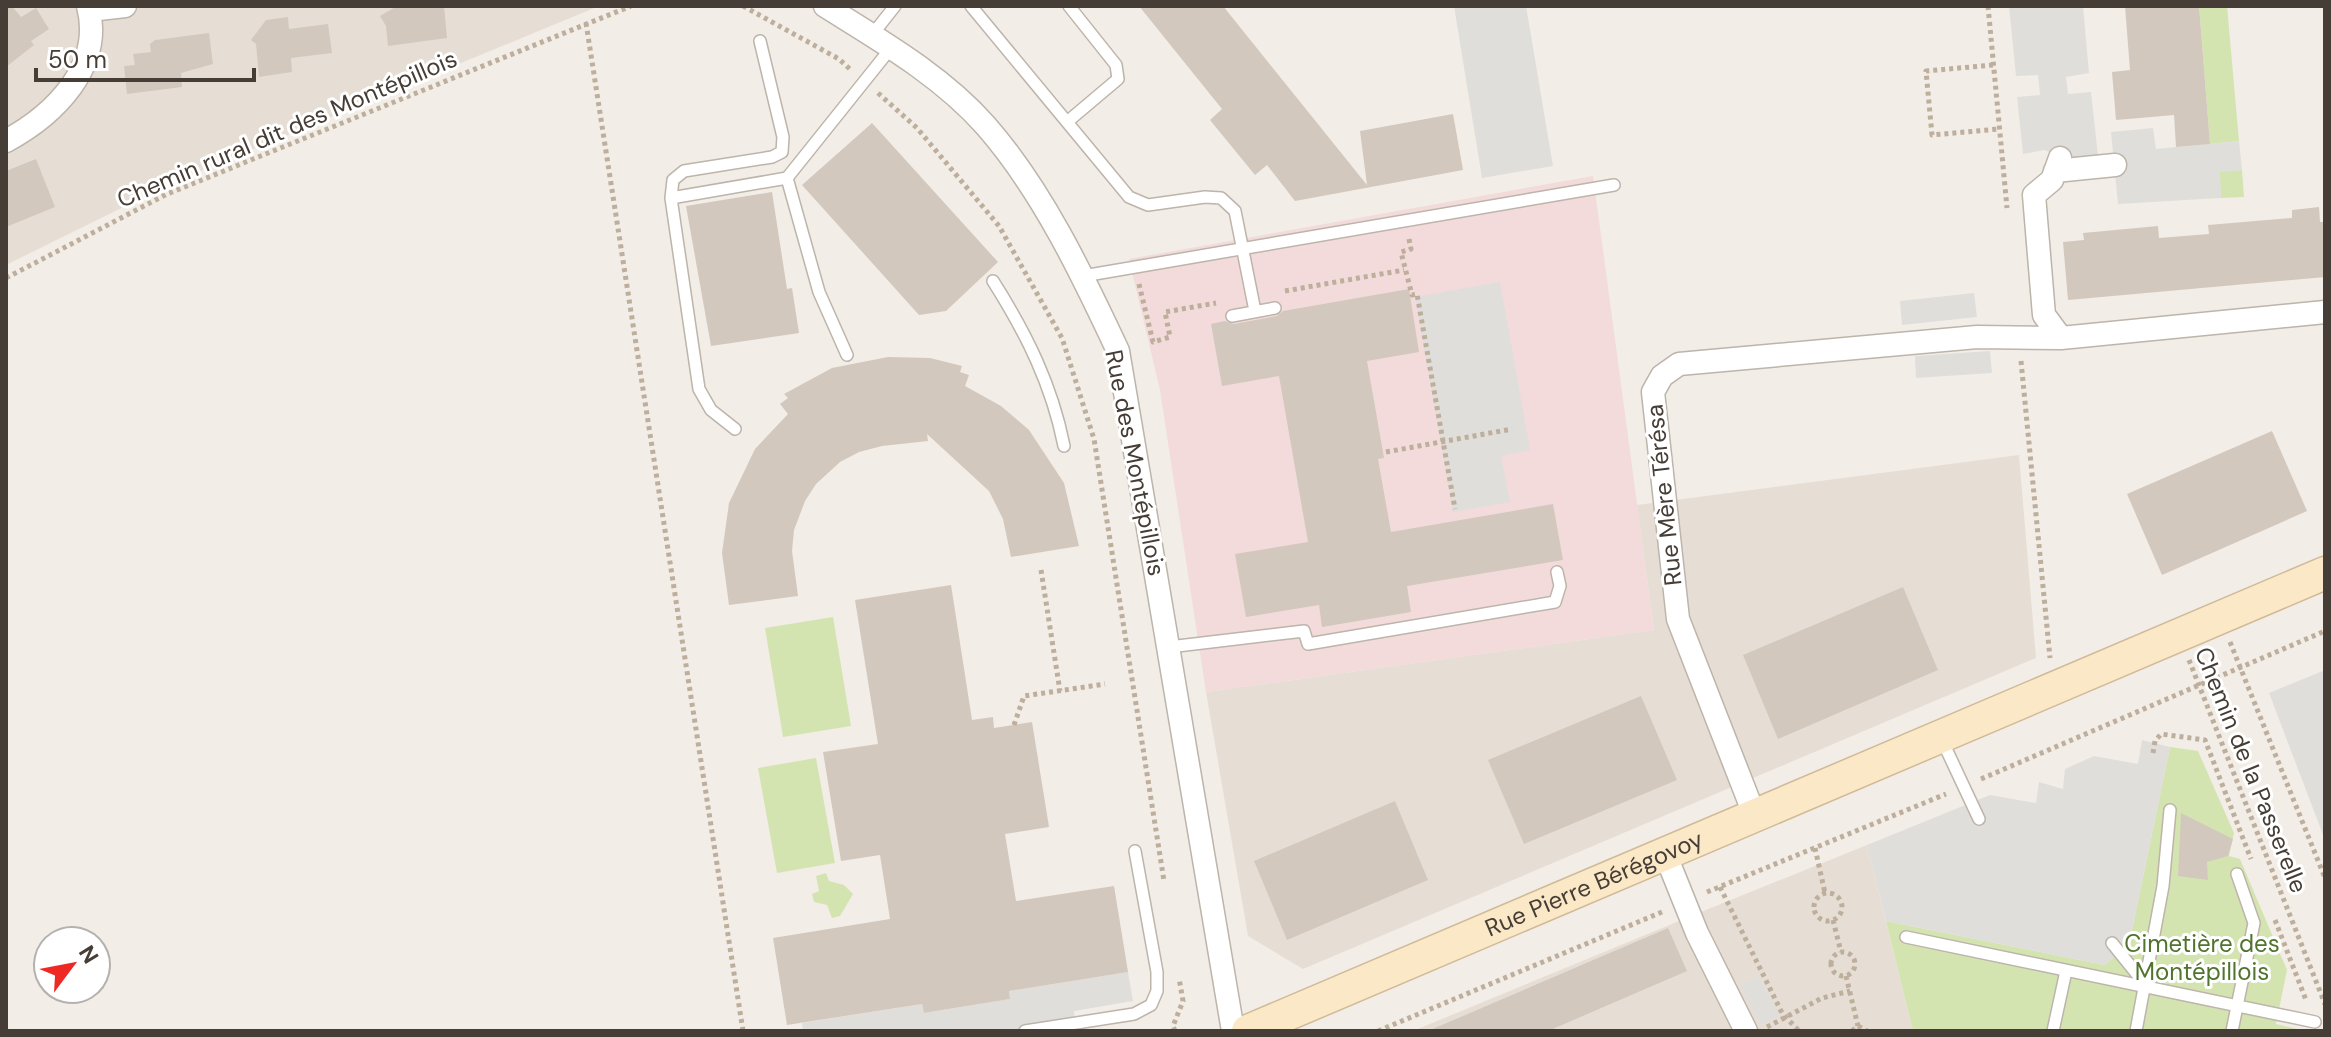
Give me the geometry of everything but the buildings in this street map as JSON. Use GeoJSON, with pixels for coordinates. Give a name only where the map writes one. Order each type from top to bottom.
{"type":"FeatureCollection","features":[{"type":"Feature","properties":{"kind":"street"},"geometry":{"type":"LineString","coordinates":[[6,141],[31,127],[70,91],[84,64],[89,8],[125,6]]}},
{"type":"Feature","properties":{"kind":"street","name":"Rue des Montépillois"},"geometry":{"type":"LineString","coordinates":[[825,6],[908,58],[985,125],[1070,249],[1118,351],[1233,1031]]}},
{"type":"Feature","properties":{"kind":"street"},"geometry":{"type":"LineString","coordinates":[[2061,338],[2044,315],[2034,195],[2052,180],[2058,164],[2115,165]]}},
{"type":"Feature","properties":{"kind":"street","name":"Rue Mère Térésa"},"geometry":{"type":"LineString","coordinates":[[1754,814],[1678,619],[1653,392],[1662,376],[1679,364],[1977,337],[2061,338],[2325,312]]}},
{"type":"Feature","properties":{"kind":"street","name":"Rue Pierre Bérégovoy"},"geometry":{"type":"LineString","coordinates":[[1248,1031],[1664,851],[1941,738],[2325,573]]}},
{"type":"Feature","properties":{"kind":"street"},"geometry":{"type":"LineString","coordinates":[[1664,851],[1746,1031]]}},
{"type":"Feature","properties":{"kind":"lane"},"geometry":{"type":"LineString","coordinates":[[872,35],[895,6]]}},
{"type":"Feature","properties":{"kind":"lane"},"geometry":{"type":"LineString","coordinates":[[971,6],[1129,197],[1148,205],[1205,197],[1221,198],[1235,211],[1255,311]]}},
{"type":"Feature","properties":{"kind":"lane"},"geometry":{"type":"LineString","coordinates":[[1067,122],[1118,79],[1116,65],[1069,6]]}},
{"type":"Feature","properties":{"kind":"lane"},"geometry":{"type":"LineString","coordinates":[[735,429],[711,410],[699,389],[671,198],[673,180],[684,171],[772,157],[782,152],[783,137],[760,41]]}},
{"type":"Feature","properties":{"kind":"lane"},"geometry":{"type":"LineString","coordinates":[[671,198],[787,178],[891,48]]}},
{"type":"Feature","properties":{"kind":"lane"},"geometry":{"type":"LineString","coordinates":[[787,178],[819,292],[847,355]]}},
{"type":"Feature","properties":{"kind":"lane"},"geometry":{"type":"LineString","coordinates":[[1083,276],[1614,185]]}},
{"type":"Feature","properties":{"kind":"lane"},"geometry":{"type":"LineString","coordinates":[[993,281],[1042,369],[1056,405],[1064,446]]}},
{"type":"Feature","properties":{"kind":"lane"},"geometry":{"type":"LineString","coordinates":[[1232,316],[1275,308]]}},
{"type":"Feature","properties":{"kind":"lane"},"geometry":{"type":"LineString","coordinates":[[1169,647],[1304,631],[1308,644],[1555,602],[1560,586],[1557,572]]}},
{"type":"Feature","properties":{"kind":"lane"},"geometry":{"type":"LineString","coordinates":[[1941,738],[1979,819]]}},
{"type":"Feature","properties":{"kind":"lane"},"geometry":{"type":"LineString","coordinates":[[2136,1031],[2163,886],[2170,810]]}},
{"type":"Feature","properties":{"kind":"lane"},"geometry":{"type":"LineString","coordinates":[[1025,1031],[1134,1014],[1151,1005],[1157,991],[1157,972],[1135,851]]}},
{"type":"Feature","properties":{"kind":"lane"},"geometry":{"type":"LineString","coordinates":[[2232,1031],[2254,923],[2237,874]]}},
{"type":"Feature","properties":{"kind":"lane"},"geometry":{"type":"LineString","coordinates":[[1906,937],[2237,1003],[2315,1022]]}},
{"type":"Feature","properties":{"kind":"lane"},"geometry":{"type":"LineString","coordinates":[[2112,943],[2145,984]]}},
{"type":"Feature","properties":{"kind":"lane"},"geometry":{"type":"LineString","coordinates":[[2053,1031],[2066,971]]}},
{"type":"Feature","properties":{"kind":"path","name":"Chemin rural dit des Montépillois"},"geometry":{"type":"LineString","coordinates":[[6,278],[167,194],[631,6]]}},
{"type":"Feature","properties":{"kind":"path"},"geometry":{"type":"LineString","coordinates":[[743,6],[839,59],[917,128],[999,226],[1062,338],[1094,439],[1166,894]]}},
{"type":"Feature","properties":{"kind":"path"},"geometry":{"type":"LineString","coordinates":[[586,23],[743,1031]]}},
{"type":"Feature","properties":{"kind":"path"},"geometry":{"type":"LineString","coordinates":[[1993,65],[1926,71],[1928,96],[1932,135],[1999,129]]}},
{"type":"Feature","properties":{"kind":"path"},"geometry":{"type":"LineString","coordinates":[[1405,223],[1411,249],[1401,252],[1412,295],[1417,294],[1455,509]]}},
{"type":"Feature","properties":{"kind":"path"},"geometry":{"type":"LineString","coordinates":[[1386,452],[1512,429]]}},
{"type":"Feature","properties":{"kind":"path"},"geometry":{"type":"LineString","coordinates":[[1041,570],[1060,691]]}},
{"type":"Feature","properties":{"kind":"path"},"geometry":{"type":"LineString","coordinates":[[2220,619],[2325,878]]}},
{"type":"Feature","properties":{"kind":"path"},"geometry":{"type":"LineString","coordinates":[[1378,1031],[1965,786],[2325,631]]}},
{"type":"Feature","properties":{"kind":"path","name":"Chemin de la Passerelle"},"geometry":{"type":"LineString","coordinates":[[2179,637],[2325,1005]]}},
{"type":"Feature","properties":{"kind":"path"},"geometry":{"type":"LineString","coordinates":[[1014,725],[1024,696],[1105,684]]}},
{"type":"Feature","properties":{"kind":"path"},"geometry":{"type":"LineString","coordinates":[[1815,848],[1825,893]]}},
{"type":"Feature","properties":{"kind":"path"},"geometry":{"type":"LineString","coordinates":[[1720,887],[1785,1018],[1799,1031]]}},
{"type":"Feature","properties":{"kind":"path"},"geometry":{"type":"LineString","coordinates":[[1825,893],[1838,896],[1842,904],[1841,914],[1833,920],[1823,920],[1814,911],[1816,899],[1825,893]]}},
{"type":"Feature","properties":{"kind":"path"},"geometry":{"type":"LineString","coordinates":[[1833,920],[1841,952]]}},
{"type":"Feature","properties":{"kind":"path"},"geometry":{"type":"LineString","coordinates":[[1841,952],[1849,953],[1854,959],[1853,971],[1846,976],[1838,976],[1830,966],[1834,955],[1841,952]]}},
{"type":"Feature","properties":{"kind":"path"},"geometry":{"type":"LineString","coordinates":[[1175,1031],[1173,1026],[1183,1001],[1178,971]]}},
{"type":"Feature","properties":{"kind":"path"},"geometry":{"type":"LineString","coordinates":[[1846,976],[1858,1026],[1867,1031]]}},
{"type":"Feature","properties":{"kind":"path"},"geometry":{"type":"LineString","coordinates":[[1761,1031],[1822,998],[1850,991]]}},
{"type":"Feature","properties":{"kind":"path"},"geometry":{"type":"LineString","coordinates":[[1852,1031],[1858,1026]]}},
{"type":"Feature","properties":{"kind":"shaded area"},"geometry":{"type":"Polygon","coordinates":[[[6,6],[599,6],[174,182],[6,265],[6,6]]]}},
{"type":"Feature","properties":{"kind":"shaded area"},"geometry":{"type":"Polygon","coordinates":[[[1454,6],[1526,6],[1553,166],[1482,178],[1454,6]]]}},
{"type":"Feature","properties":{"kind":"shaded area"},"geometry":{"type":"Polygon","coordinates":[[[2009,6],[2083,6],[2089,73],[2066,77],[2068,94],[2091,92],[2098,156],[2060,158],[2045,150],[2023,154],[2017,97],[2040,95],[2038,75],[2016,76],[2009,6]]]}},
{"type":"Feature","properties":{"kind":"shaded area"},"geometry":{"type":"Polygon","coordinates":[[[2153,128],[2156,149],[2239,141],[2242,170],[2220,172],[2221,198],[2118,204],[2111,132],[2153,128]]]}},
{"type":"Feature","properties":{"kind":"shaded area"},"geometry":{"type":"Polygon","coordinates":[[[1593,176],[1654,630],[1206,692],[1160,390],[1129,259],[1593,176]]]}},
{"type":"Feature","properties":{"kind":"shaded area"},"geometry":{"type":"Polygon","coordinates":[[[1500,282],[1530,450],[1501,456],[1510,502],[1453,512],[1415,297],[1500,282]]]}},
{"type":"Feature","properties":{"kind":"shaded area"},"geometry":{"type":"Polygon","coordinates":[[[1974,293],[1977,317],[1902,325],[1900,301],[1974,293]]]}},
{"type":"Feature","properties":{"kind":"shaded area"},"geometry":{"type":"Polygon","coordinates":[[[1990,351],[1992,373],[1916,378],[1915,356],[1990,351]]]}},
{"type":"Feature","properties":{"kind":"shaded area"},"geometry":{"type":"Polygon","coordinates":[[[2019,455],[2036,658],[1303,969],[1248,936],[1206,692],[1654,630],[1637,505],[2019,455]]]}},
{"type":"Feature","properties":{"kind":"shaded area"},"geometry":{"type":"Polygon","coordinates":[[[2325,670],[2325,840],[2269,693],[2325,670]]]}},
{"type":"Feature","properties":{"kind":"shaded area"},"geometry":{"type":"Polygon","coordinates":[[[2142,740],[2170,747],[2129,944],[2105,965],[1886,921],[1867,845],[1990,795],[2036,803],[2039,782],[2063,789],[2065,769],[2094,756],[2138,764],[2142,740]]]}},
{"type":"Feature","properties":{"kind":"shaded area"},"geometry":{"type":"Polygon","coordinates":[[[1867,845],[1913,1031],[1413,1031],[1696,914],[1867,845]]]}},
{"type":"Feature","properties":{"kind":"shaded area"},"geometry":{"type":"Polygon","coordinates":[[[1128,972],[1133,1001],[1074,1011],[1076,1031],[803,1031],[802,1023],[922,1004],[924,1013],[1010,999],[1009,991],[1128,972]]]}},
{"type":"Feature","properties":{"kind":"shaded area"},"geometry":{"type":"Polygon","coordinates":[[[1758,976],[1780,1015],[1762,1025],[1740,986],[1758,976]]]}},
{"type":"Feature","properties":{"kind":"green space"},"geometry":{"type":"Polygon","coordinates":[[[2199,6],[2227,6],[2239,141],[2210,144],[2199,6]]]}},
{"type":"Feature","properties":{"kind":"green space"},"geometry":{"type":"Polygon","coordinates":[[[2242,170],[2244,197],[2221,198],[2219,171],[2242,170]]]}},
{"type":"Feature","properties":{"kind":"green space"},"geometry":{"type":"Polygon","coordinates":[[[833,617],[851,726],[783,737],[765,628],[833,617]]]}},
{"type":"Feature","properties":{"kind":"green space","name":"Cimetière des Montépillois"},"geometry":{"type":"Polygon","coordinates":[[[2170,747],[2198,751],[2234,833],[2229,856],[2240,859],[2287,970],[2276,1024],[2306,1031],[1913,1031],[1886,921],[2105,965],[2129,944],[2170,747]]]}},
{"type":"Feature","properties":{"kind":"green space"},"geometry":{"type":"Polygon","coordinates":[[[816,758],[835,863],[777,873],[758,768],[816,758]]]}},
{"type":"Feature","properties":{"kind":"green space"},"geometry":{"type":"Polygon","coordinates":[[[826,873],[829,881],[844,885],[853,894],[840,916],[832,918],[827,905],[814,902],[812,894],[819,891],[816,876],[826,873]]]}}]}
